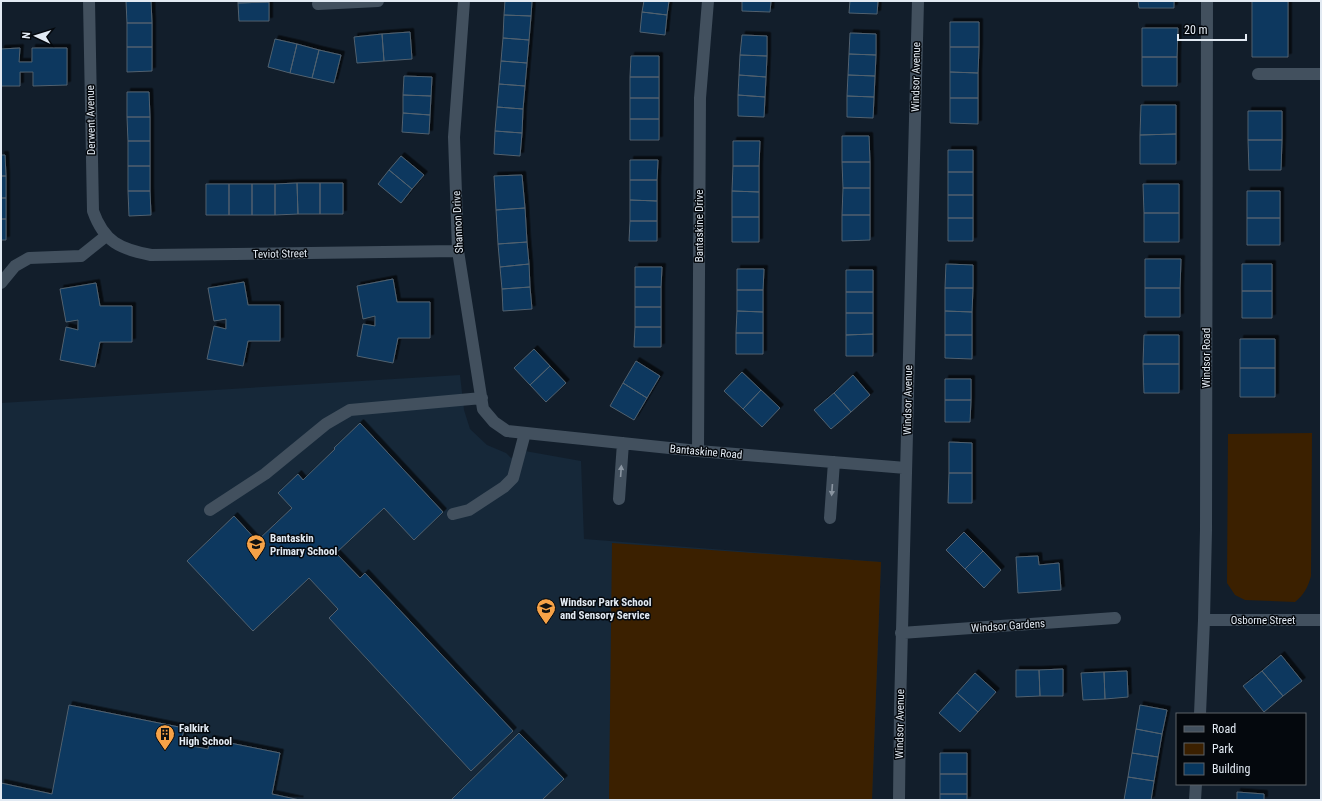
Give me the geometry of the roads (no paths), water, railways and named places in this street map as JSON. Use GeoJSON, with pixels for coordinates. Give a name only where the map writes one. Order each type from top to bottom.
{"type":"FeatureCollection","features":[{"type":"Feature","properties":{"kind":"street","name":"Derwent Avenue"},"geometry":{"type":"LineString","coordinates":[[89,1],[93,211],[98,224],[106,236]]}},
{"type":"Feature","properties":{"kind":"street"},"geometry":{"type":"LineString","coordinates":[[318,4],[378,1]]}},
{"type":"Feature","properties":{"kind":"street","name":"Shannon Drive"},"geometry":{"type":"LineString","coordinates":[[464,1],[454,137],[458,251],[483,409],[494,422],[507,431]]}},
{"type":"Feature","properties":{"kind":"street","name":"Bantaskine Drive"},"geometry":{"type":"LineString","coordinates":[[698,451],[700,98],[708,1]]}},
{"type":"Feature","properties":{"kind":"street","name":"Windsor Avenue"},"geometry":{"type":"LineString","coordinates":[[899,800],[918,1]]}},
{"type":"Feature","properties":{"kind":"street","name":"Windsor Road"},"geometry":{"type":"LineString","coordinates":[[1200,713],[1206,522],[1207,1]]}},
{"type":"Feature","properties":{"kind":"street"},"geometry":{"type":"LineString","coordinates":[[1258,74],[1321,74]]}},
{"type":"Feature","properties":{"kind":"street","name":"Teviot Street"},"geometry":{"type":"LineString","coordinates":[[106,236],[118,245],[134,252],[151,255],[458,251]]}},
{"type":"Feature","properties":{"kind":"street"},"geometry":{"type":"LineString","coordinates":[[1,283],[15,266],[29,258],[81,256],[106,236]]}},
{"type":"Feature","properties":{"kind":"street"},"geometry":{"type":"LineString","coordinates":[[210,510],[264,474],[326,424],[350,410],[482,398]]}},
{"type":"Feature","properties":{"kind":"street","name":"Bantaskine Road"},"geometry":{"type":"LineString","coordinates":[[507,431],[698,451],[906,468]]}},
{"type":"Feature","properties":{"kind":"street"},"geometry":{"type":"LineString","coordinates":[[453,514],[469,510],[513,478],[524,433]]}},
{"type":"Feature","properties":{"kind":"street"},"geometry":{"type":"LineString","coordinates":[[619,499],[623,443]]}},
{"type":"Feature","properties":{"kind":"street"},"geometry":{"type":"LineString","coordinates":[[830,518],[834,462]]}},
{"type":"Feature","properties":{"kind":"street","name":"Windsor Gardens"},"geometry":{"type":"LineString","coordinates":[[902,633],[1115,618]]}},
{"type":"Feature","properties":{"kind":"street","name":"Osborne Street"},"geometry":{"type":"LineString","coordinates":[[1204,620],[1321,620]]}},
{"type":"Feature","properties":{"kind":"street"},"geometry":{"type":"LineString","coordinates":[[1195,800],[1196,785]]}},
{"type":"Feature","properties":{"kind":"place","name":"Bantaskin Primary School"},"geometry":{"type":"Point","coordinates":[256,561]}},
{"type":"Feature","properties":{"kind":"place","name":"Windsor Park School and Sensory Service"},"geometry":{"type":"Point","coordinates":[546,625]}},
{"type":"Feature","properties":{"kind":"place","name":"Falkirk High School"},"geometry":{"type":"Point","coordinates":[165,751]}}]}
